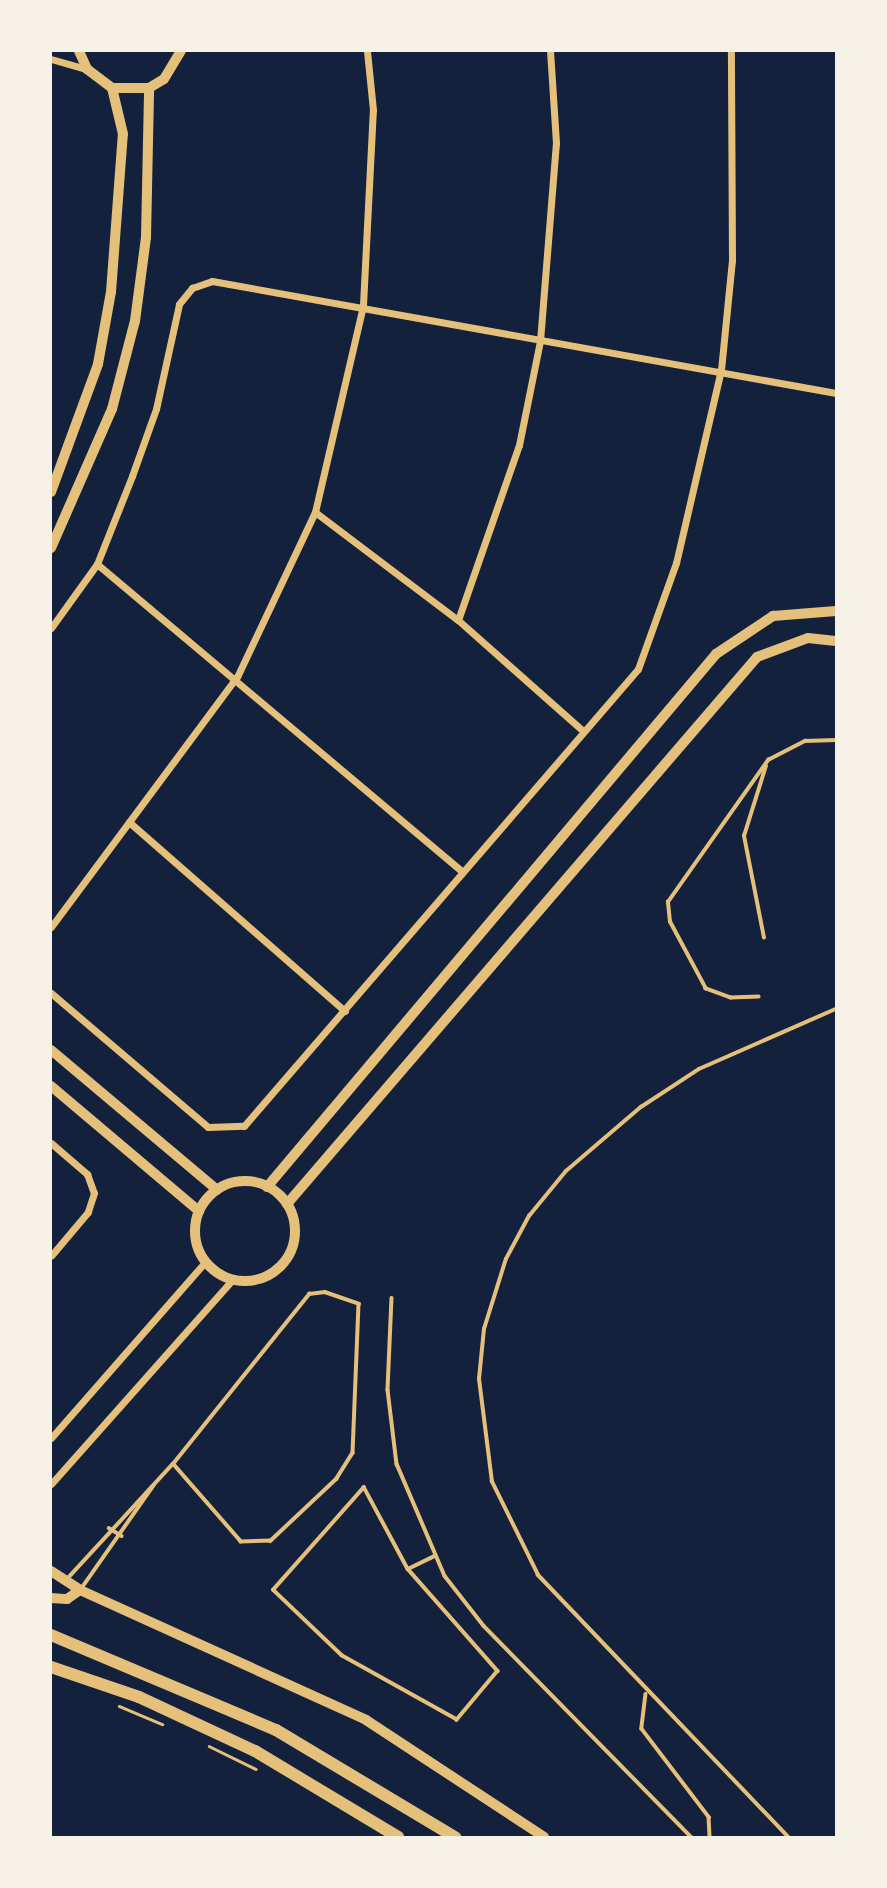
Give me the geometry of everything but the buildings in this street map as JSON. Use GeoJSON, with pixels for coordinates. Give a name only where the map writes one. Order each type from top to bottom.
{"type":"FeatureCollection","features":[{"type":"Feature","properties":{"kind":"highway"},"geometry":{"type":"LineString","coordinates":[[51,1635],[276,1730],[455,1837]]}},
{"type":"Feature","properties":{"kind":"highway"},"geometry":{"type":"LineString","coordinates":[[51,1667],[138,1697],[255,1751],[398,1837]]}},
{"type":"Feature","properties":{"kind":"street"},"geometry":{"type":"LineString","coordinates":[[79,51],[87,69]]}},
{"type":"Feature","properties":{"kind":"street"},"geometry":{"type":"LineString","coordinates":[[52,59],[87,69],[112,88],[149,88],[164,79],[181,51]]}},
{"type":"Feature","properties":{"kind":"street"},"geometry":{"type":"LineString","coordinates":[[51,927],[237,677],[315,512],[363,305],[373,110],[367,51]]}},
{"type":"Feature","properties":{"kind":"street"},"geometry":{"type":"LineString","coordinates":[[458,621],[519,445],[540,341],[556,143],[550,51]]}},
{"type":"Feature","properties":{"kind":"street"},"geometry":{"type":"LineString","coordinates":[[51,993],[208,1127],[244,1126],[345,1011],[582,730],[638,670],[676,563],[721,370],[732,260],[731,51]]}},
{"type":"Feature","properties":{"kind":"street"},"geometry":{"type":"LineString","coordinates":[[51,492],[98,364],[111,292],[123,134],[112,88]]}},
{"type":"Feature","properties":{"kind":"street"},"geometry":{"type":"LineString","coordinates":[[51,548],[112,409],[135,321],[146,237],[149,88]]}},
{"type":"Feature","properties":{"kind":"street"},"geometry":{"type":"LineString","coordinates":[[51,628],[97,564],[156,409],[179,304],[192,288],[212,281],[363,305],[540,341],[721,370],[836,393]]}},
{"type":"Feature","properties":{"kind":"street"},"geometry":{"type":"LineString","coordinates":[[315,512],[458,621],[582,730]]}},
{"type":"Feature","properties":{"kind":"street"},"geometry":{"type":"LineString","coordinates":[[97,564],[237,677],[462,871]]}},
{"type":"Feature","properties":{"kind":"street"},"geometry":{"type":"LineString","coordinates":[[267,1186],[716,654],[773,617],[836,611]]}},
{"type":"Feature","properties":{"kind":"street"},"geometry":{"type":"LineString","coordinates":[[287,1204],[757,657],[808,638],[836,641]]}},
{"type":"Feature","properties":{"kind":"street"},"geometry":{"type":"LineString","coordinates":[[129,822],[345,1011]]}},
{"type":"Feature","properties":{"kind":"street"},"geometry":{"type":"LineString","coordinates":[[51,1050],[217,1190]]}},
{"type":"Feature","properties":{"kind":"street"},"geometry":{"type":"LineString","coordinates":[[51,1086],[200,1211]]}},
{"type":"Feature","properties":{"kind":"street"},"geometry":{"type":"LineString","coordinates":[[51,1143],[87,1174],[94,1194],[88,1212],[51,1255]]}},
{"type":"Feature","properties":{"kind":"street"},"geometry":{"type":"LineString","coordinates":[[242,1182],[267,1186],[287,1204],[295,1237],[285,1260],[266,1276],[232,1280],[205,1262],[195,1237],[200,1211],[217,1190],[242,1182]]}},
{"type":"Feature","properties":{"kind":"street"},"geometry":{"type":"LineString","coordinates":[[51,1437],[205,1262]]}},
{"type":"Feature","properties":{"kind":"street"},"geometry":{"type":"LineString","coordinates":[[51,1484],[232,1280]]}},
{"type":"Feature","properties":{"kind":"street"},"geometry":{"type":"LineString","coordinates":[[51,1571],[80,1590],[366,1720],[544,1837]]}},
{"type":"Feature","properties":{"kind":"street"},"geometry":{"type":"LineString","coordinates":[[51,1598],[67,1599],[80,1590]]}},
{"type":"Feature","properties":{"kind":"lane"},"geometry":{"type":"LineString","coordinates":[[758,998],[731,998],[706,989],[670,922],[668,902],[768,760],[805,741],[836,740]]}},
{"type":"Feature","properties":{"kind":"lane"},"geometry":{"type":"LineString","coordinates":[[764,938],[744,836],[768,760]]}},
{"type":"Feature","properties":{"kind":"lane"},"geometry":{"type":"LineString","coordinates":[[788,1837],[646,1694],[538,1575],[501,1507],[479,1405],[490,1305],[529,1216],[607,1134],[731,1051],[836,1009]]}},
{"type":"Feature","properties":{"kind":"lane"},"geometry":{"type":"LineString","coordinates":[[65,1581],[109,1528],[173,1464],[309,1294],[325,1292],[359,1304],[353,1453],[337,1479],[271,1541],[241,1542],[173,1464]]}},
{"type":"Feature","properties":{"kind":"lane"},"geometry":{"type":"LineString","coordinates":[[392,1298],[390,1427],[401,1475],[435,1556],[484,1626],[691,1837]]}},
{"type":"Feature","properties":{"kind":"lane"},"geometry":{"type":"LineString","coordinates":[[80,1590],[122,1536],[154,1483]]}},
{"type":"Feature","properties":{"kind":"lane"},"geometry":{"type":"LineString","coordinates":[[364,1488],[408,1569],[498,1671],[457,1720],[342,1656],[273,1590],[364,1488]]}},
{"type":"Feature","properties":{"kind":"lane"},"geometry":{"type":"LineString","coordinates":[[109,1528],[122,1536]]}},
{"type":"Feature","properties":{"kind":"lane"},"geometry":{"type":"LineString","coordinates":[[408,1569],[435,1556]]}},
{"type":"Feature","properties":{"kind":"lane"},"geometry":{"type":"LineString","coordinates":[[646,1694],[642,1729],[709,1817],[710,1837]]}},
{"type":"Feature","properties":{"kind":"path"},"geometry":{"type":"LineString","coordinates":[[115,1704],[175,1729]]}},
{"type":"Feature","properties":{"kind":"path"},"geometry":{"type":"LineString","coordinates":[[199,1741],[260,1771]]}}]}
